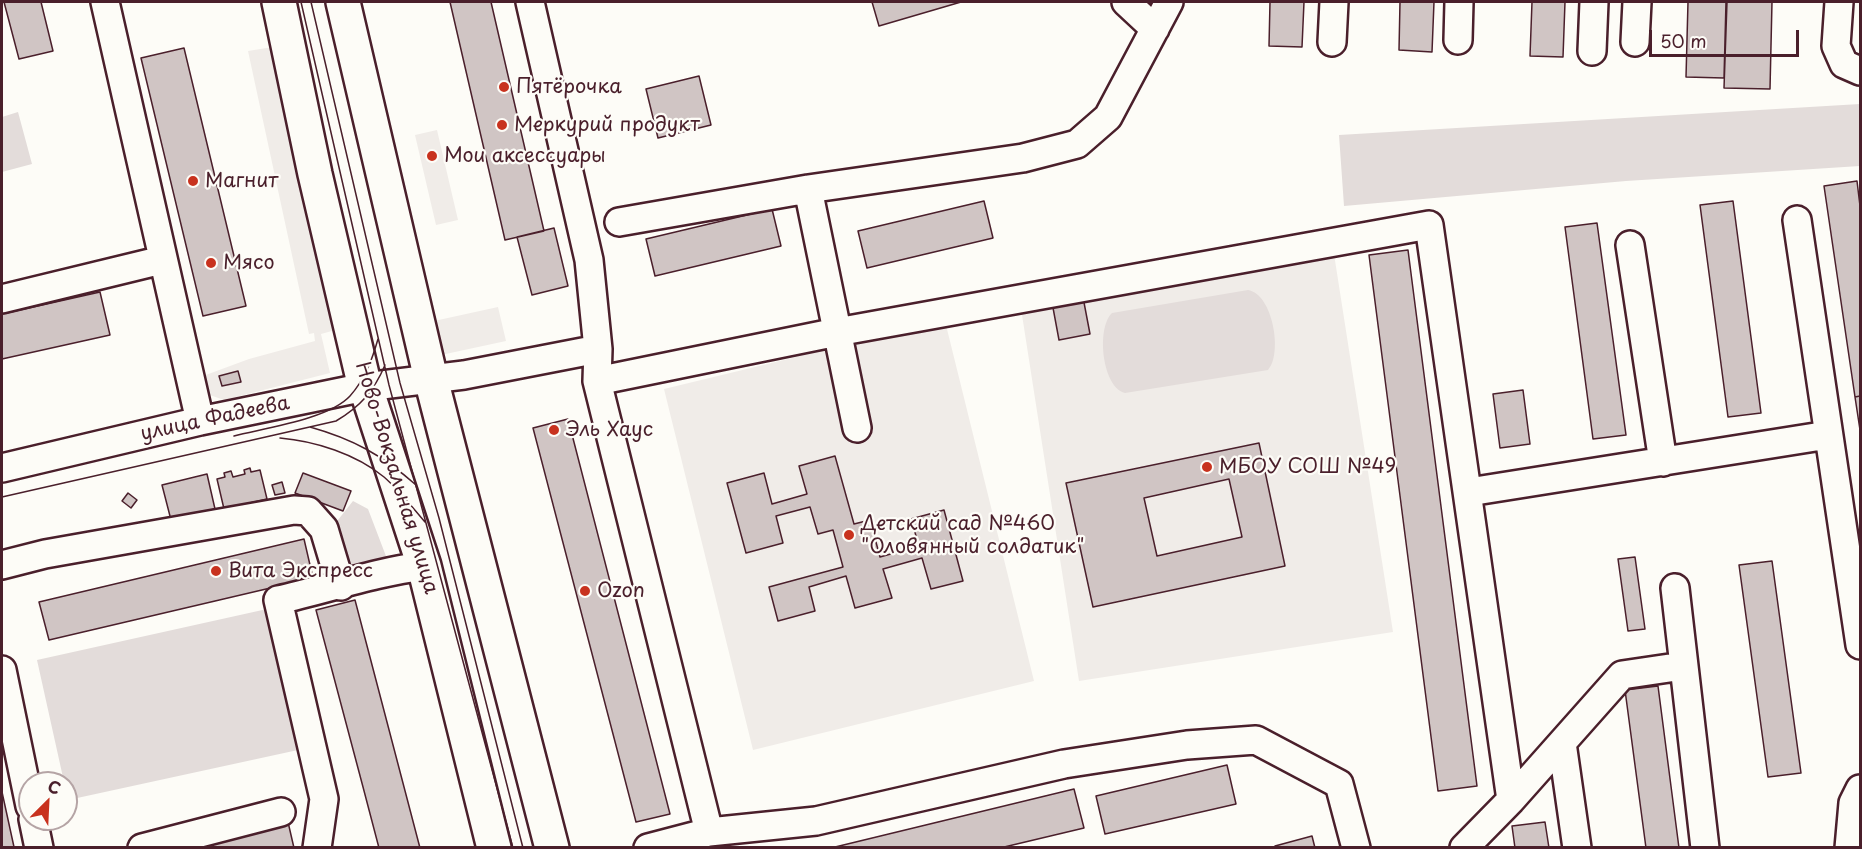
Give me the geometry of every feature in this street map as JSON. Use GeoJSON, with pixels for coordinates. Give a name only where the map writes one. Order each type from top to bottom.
{"type":"FeatureCollection","features":[{"type":"Feature","properties":{"kind":"main road","name":"Ново-Вокзальная улица"},"geometry":{"type":"LineString","coordinates":[[279,2],[315,174],[365,387],[424,566],[494,848]]}},
{"type":"Feature","properties":{"kind":"main road"},"geometry":{"type":"LineString","coordinates":[[343,2],[431,379],[552,848]]}},
{"type":"Feature","properties":{"kind":"street"},"geometry":{"type":"LineString","coordinates":[[105,2],[200,421]]}},
{"type":"Feature","properties":{"kind":"street"},"geometry":{"type":"LineString","coordinates":[[530,2],[589,260],[598,349],[597,381],[709,832]]}},
{"type":"Feature","properties":{"kind":"street"},"geometry":{"type":"LineString","coordinates":[[1126,2],[1155,29]]}},
{"type":"Feature","properties":{"kind":"street"},"geometry":{"type":"LineString","coordinates":[[619,222],[808,189],[1023,158],[1077,144],[1108,117],[1169,2]]}},
{"type":"Feature","properties":{"kind":"street"},"geometry":{"type":"LineString","coordinates":[[1332,42],[1334,2]]}},
{"type":"Feature","properties":{"kind":"street"},"geometry":{"type":"LineString","coordinates":[[1458,40],[1459,2]]}},
{"type":"Feature","properties":{"kind":"street"},"geometry":{"type":"LineString","coordinates":[[1592,51],[1594,2]]}},
{"type":"Feature","properties":{"kind":"street"},"geometry":{"type":"LineString","coordinates":[[1635,42],[1637,2]]}},
{"type":"Feature","properties":{"kind":"street"},"geometry":{"type":"LineString","coordinates":[[1839,2],[1836,46],[1844,64],[1860,71]]}},
{"type":"Feature","properties":{"kind":"street"},"geometry":{"type":"LineString","coordinates":[[808,189],[857,428]]}},
{"type":"Feature","properties":{"kind":"street"},"geometry":{"type":"LineString","coordinates":[[1797,220],[1860,645]]}},
{"type":"Feature","properties":{"kind":"street"},"geometry":{"type":"LineString","coordinates":[[597,381],[837,332],[1429,225],[1469,492],[1511,800]]}},
{"type":"Feature","properties":{"kind":"street"},"geometry":{"type":"LineString","coordinates":[[1630,245],[1663,462]]}},
{"type":"Feature","properties":{"kind":"street"},"geometry":{"type":"LineString","coordinates":[[2,299],[162,260]]}},
{"type":"Feature","properties":{"kind":"street","name":"улица Фадеева"},"geometry":{"type":"LineString","coordinates":[[2,468],[200,421],[365,387],[431,379],[598,349]]}},
{"type":"Feature","properties":{"kind":"street"},"geometry":{"type":"LineString","coordinates":[[1469,492],[1828,435]]}},
{"type":"Feature","properties":{"kind":"street"},"geometry":{"type":"LineString","coordinates":[[2,565],[45,554],[294,510],[308,511],[324,529],[342,586]]}},
{"type":"Feature","properties":{"kind":"street"},"geometry":{"type":"LineString","coordinates":[[317,848],[324,799],[279,600],[342,586],[389,570],[424,566]]}},
{"type":"Feature","properties":{"kind":"street"},"geometry":{"type":"LineString","coordinates":[[1675,588],[1705,848]]}},
{"type":"Feature","properties":{"kind":"street"},"geometry":{"type":"LineString","coordinates":[[1464,848],[1511,800],[1622,675],[1683,666]]}},
{"type":"Feature","properties":{"kind":"street"},"geometry":{"type":"LineString","coordinates":[[2,670],[23,771]]}},
{"type":"Feature","properties":{"kind":"street"},"geometry":{"type":"LineString","coordinates":[[648,848],[709,832],[816,821],[1064,764],[1187,745],[1256,740],[1339,784],[1356,848]]}},
{"type":"Feature","properties":{"kind":"street"},"geometry":{"type":"LineString","coordinates":[[1562,743],[1577,848]]}},
{"type":"Feature","properties":{"kind":"street"},"geometry":{"type":"LineString","coordinates":[[1849,848],[1852,803],[1860,789]]}},
{"type":"Feature","properties":{"kind":"street"},"geometry":{"type":"LineString","coordinates":[[142,848],[281,812]]}},
{"type":"Feature","properties":{"kind":"street"},"geometry":{"type":"LineString","coordinates":[[35,831],[39,848]]}},
{"type":"Feature","properties":{"kind":"shaded area"},"geometry":{"type":"Polygon","coordinates":[[[279,46],[339,329],[321,334],[330,373],[224,400],[207,394],[203,376],[249,359],[315,341],[314,333],[309,334],[248,51],[279,46]]]}},
{"type":"Feature","properties":{"kind":"shaded area"},"geometry":{"type":"Polygon","coordinates":[[[1860,104],[1860,166],[1626,181],[1344,206],[1339,135],[1860,104]]]}},
{"type":"Feature","properties":{"kind":"shaded area"},"geometry":{"type":"Polygon","coordinates":[[[18,112],[32,164],[2,172],[2,117],[18,112]]]}},
{"type":"Feature","properties":{"kind":"shaded area"},"geometry":{"type":"Polygon","coordinates":[[[437,130],[458,220],[436,225],[415,135],[437,130]]]}},
{"type":"Feature","properties":{"kind":"shaded area","name":"МБОУ СОШ №49"},"geometry":{"type":"Polygon","coordinates":[[[1334,254],[1393,632],[1079,681],[1020,302],[1334,254]]]}},
{"type":"Feature","properties":{"kind":"shaded area"},"geometry":{"type":"Polygon","coordinates":[[[1248,290],[1257,294],[1264,302],[1273,326],[1275,351],[1268,370],[1125,393],[1111,380],[1103,343],[1107,320],[1112,313],[1248,290]]]}},
{"type":"Feature","properties":{"kind":"shaded area"},"geometry":{"type":"Polygon","coordinates":[[[498,307],[506,341],[441,355],[434,321],[498,307]]]}},
{"type":"Feature","properties":{"kind":"shaded area","name":"Детский сад №460 \"Оловянный солдатик\""},"geometry":{"type":"Polygon","coordinates":[[[945,321],[1034,681],[753,750],[664,389],[945,321]]]}},
{"type":"Feature","properties":{"kind":"shaded area"},"geometry":{"type":"Polygon","coordinates":[[[353,501],[368,509],[389,564],[343,573],[330,530],[353,501]]]}},
{"type":"Feature","properties":{"kind":"shaded area"},"geometry":{"type":"Polygon","coordinates":[[[267,609],[298,750],[78,798],[78,771],[62,771],[37,660],[267,609]]]}},
{"type":"Feature","properties":{"kind":"building"},"geometry":{"type":"Polygon","coordinates":[[[4,2],[41,2],[53,51],[19,59],[4,2]]]}},
{"type":"Feature","properties":{"kind":"building"},"geometry":{"type":"Polygon","coordinates":[[[450,2],[491,2],[544,231],[505,240],[450,2]]]}},
{"type":"Feature","properties":{"kind":"building"},"geometry":{"type":"Polygon","coordinates":[[[872,2],[961,2],[879,26],[872,2]]]}},
{"type":"Feature","properties":{"kind":"building"},"geometry":{"type":"Polygon","coordinates":[[[1270,2],[1304,2],[1302,47],[1269,46],[1270,2]]]}},
{"type":"Feature","properties":{"kind":"building"},"geometry":{"type":"Polygon","coordinates":[[[1400,2],[1434,2],[1432,52],[1399,50],[1400,2]]]}},
{"type":"Feature","properties":{"kind":"building"},"geometry":{"type":"Polygon","coordinates":[[[1532,2],[1565,2],[1563,57],[1530,56],[1532,2]]]}},
{"type":"Feature","properties":{"kind":"building"},"geometry":{"type":"Polygon","coordinates":[[[1688,2],[1726,2],[1724,78],[1686,77],[1688,2]]]}},
{"type":"Feature","properties":{"kind":"building"},"geometry":{"type":"Polygon","coordinates":[[[1727,2],[1772,2],[1770,89],[1724,88],[1727,2]]]}},
{"type":"Feature","properties":{"kind":"building"},"geometry":{"type":"Polygon","coordinates":[[[184,48],[246,306],[203,316],[141,58],[184,48]]]}},
{"type":"Feature","properties":{"kind":"building"},"geometry":{"type":"Polygon","coordinates":[[[699,76],[711,125],[658,138],[646,89],[699,76]]]}},
{"type":"Feature","properties":{"kind":"building"},"geometry":{"type":"Polygon","coordinates":[[[1857,181],[1860,206],[1860,396],[1855,397],[1824,186],[1857,181]]]}},
{"type":"Feature","properties":{"kind":"building"},"geometry":{"type":"Polygon","coordinates":[[[984,201],[993,238],[867,268],[858,231],[984,201]]]}},
{"type":"Feature","properties":{"kind":"building"},"geometry":{"type":"Polygon","coordinates":[[[1733,201],[1761,413],[1728,417],[1700,205],[1733,201]]]}},
{"type":"Feature","properties":{"kind":"building"},"geometry":{"type":"Polygon","coordinates":[[[772,209],[781,246],[655,276],[646,239],[772,209]]]}},
{"type":"Feature","properties":{"kind":"building"},"geometry":{"type":"Polygon","coordinates":[[[1597,223],[1626,435],[1593,439],[1565,227],[1597,223]]]}},
{"type":"Feature","properties":{"kind":"building"},"geometry":{"type":"Polygon","coordinates":[[[554,228],[568,286],[532,295],[517,237],[554,228]]]}},
{"type":"Feature","properties":{"kind":"building"},"geometry":{"type":"Polygon","coordinates":[[[1408,250],[1477,786],[1438,791],[1369,255],[1408,250]]]}},
{"type":"Feature","properties":{"kind":"building"},"geometry":{"type":"Polygon","coordinates":[[[100,292],[110,335],[2,359],[2,314],[100,292]]]}},
{"type":"Feature","properties":{"kind":"building"},"geometry":{"type":"Polygon","coordinates":[[[1082,292],[1090,334],[1059,340],[1051,297],[1082,292]]]}},
{"type":"Feature","properties":{"kind":"building"},"geometry":{"type":"Polygon","coordinates":[[[238,371],[241,382],[222,386],[219,376],[238,371]]]}},
{"type":"Feature","properties":{"kind":"building"},"geometry":{"type":"Polygon","coordinates":[[[1523,390],[1530,444],[1500,448],[1493,394],[1523,390]]]}},
{"type":"Feature","properties":{"kind":"building"},"geometry":{"type":"Polygon","coordinates":[[[1860,396],[1860,430],[1855,397],[1860,396]]]}},
{"type":"Feature","properties":{"kind":"building"},"geometry":{"type":"Polygon","coordinates":[[[568,419],[670,814],[636,822],[533,428],[568,419]]]}},
{"type":"Feature","properties":{"kind":"building"},"geometry":{"type":"Polygon","coordinates":[[[1259,443],[1285,566],[1093,607],[1066,483],[1259,443]],[[1229,479],[1144,498],[1157,556],[1242,537],[1229,479]]]}},
{"type":"Feature","properties":{"kind":"building"},"geometry":{"type":"Polygon","coordinates":[[[835,456],[854,524],[870,520],[880,557],[919,546],[911,519],[944,510],[963,581],[931,589],[922,558],[883,569],[892,598],[855,608],[846,576],[809,587],[815,611],[778,621],[769,587],[843,567],[833,530],[818,534],[810,507],[776,516],[783,543],[746,553],[727,483],[764,473],[772,504],[807,494],[799,466],[835,456]]]}},
{"type":"Feature","properties":{"kind":"building"},"geometry":{"type":"Polygon","coordinates":[[[250,468],[251,472],[260,470],[267,499],[224,509],[217,479],[225,477],[224,473],[231,471],[233,477],[245,474],[244,470],[250,468]]]}},
{"type":"Feature","properties":{"kind":"building"},"geometry":{"type":"Polygon","coordinates":[[[303,473],[351,491],[343,511],[295,493],[303,473]]]}},
{"type":"Feature","properties":{"kind":"building"},"geometry":{"type":"Polygon","coordinates":[[[207,474],[215,509],[171,520],[162,485],[207,474]]]}},
{"type":"Feature","properties":{"kind":"building"},"geometry":{"type":"Polygon","coordinates":[[[282,482],[285,493],[275,495],[272,485],[282,482]]]}},
{"type":"Feature","properties":{"kind":"building"},"geometry":{"type":"Polygon","coordinates":[[[128,493],[137,500],[131,508],[122,501],[128,493]]]}},
{"type":"Feature","properties":{"kind":"building"},"geometry":{"type":"Polygon","coordinates":[[[304,539],[313,578],[49,640],[39,602],[304,539]]]}},
{"type":"Feature","properties":{"kind":"building"},"geometry":{"type":"Polygon","coordinates":[[[1635,557],[1645,629],[1628,631],[1618,559],[1635,557]]]}},
{"type":"Feature","properties":{"kind":"building"},"geometry":{"type":"Polygon","coordinates":[[[1772,561],[1801,773],[1768,777],[1739,565],[1772,561]]]}},
{"type":"Feature","properties":{"kind":"building"},"geometry":{"type":"Polygon","coordinates":[[[355,600],[420,848],[379,848],[316,610],[355,600]]]}},
{"type":"Feature","properties":{"kind":"building"},"geometry":{"type":"Polygon","coordinates":[[[1658,686],[1679,848],[1646,848],[1625,690],[1658,686]]]}},
{"type":"Feature","properties":{"kind":"building"},"geometry":{"type":"Polygon","coordinates":[[[1227,765],[1236,804],[1105,834],[1096,796],[1227,765]]]}},
{"type":"Feature","properties":{"kind":"building"},"geometry":{"type":"Polygon","coordinates":[[[1074,789],[1084,828],[1000,848],[831,848],[1074,789]]]}},
{"type":"Feature","properties":{"kind":"building"},"geometry":{"type":"Polygon","coordinates":[[[2,792],[14,847],[14,848],[2,848],[2,792]]]}},
{"type":"Feature","properties":{"kind":"building"},"geometry":{"type":"Polygon","coordinates":[[[288,822],[294,848],[180,848],[288,822]]]}},
{"type":"Feature","properties":{"kind":"building"},"geometry":{"type":"Polygon","coordinates":[[[1545,822],[1549,848],[1515,848],[1512,826],[1545,822]]]}},
{"type":"Feature","properties":{"kind":"building"},"geometry":{"type":"Polygon","coordinates":[[[1312,836],[1315,848],[1275,848],[1275,846],[1312,836]]]}},
{"type":"Feature","properties":{"kind":"tram line"},"geometry":{"type":"LineString","coordinates":[[301,2],[389,385],[513,848]]}},
{"type":"Feature","properties":{"kind":"tram line"},"geometry":{"type":"LineString","coordinates":[[311,2],[400,383],[439,518],[523,848]]}},
{"type":"Feature","properties":{"kind":"tram line"},"geometry":{"type":"LineString","coordinates":[[234,436],[296,422],[340,404],[350,396],[364,376],[378,339]]}},
{"type":"Feature","properties":{"kind":"tram line"},"geometry":{"type":"LineString","coordinates":[[2,497],[336,421],[365,398],[385,365]]}},
{"type":"Feature","properties":{"kind":"tram line"},"geometry":{"type":"LineString","coordinates":[[310,427],[366,449],[416,485]]}},
{"type":"Feature","properties":{"kind":"tram line"},"geometry":{"type":"LineString","coordinates":[[280,438],[307,442],[335,450],[361,462],[390,482],[425,522]]}},
{"type":"Feature","properties":{"kind":"place","name":"Пятёрочка"},"geometry":{"type":"Point","coordinates":[504,87]}},
{"type":"Feature","properties":{"kind":"place","name":"Меркурий продукт"},"geometry":{"type":"Point","coordinates":[502,125]}},
{"type":"Feature","properties":{"kind":"place","name":"Мои аксессуары"},"geometry":{"type":"Point","coordinates":[432,156]}},
{"type":"Feature","properties":{"kind":"place","name":"Магнит"},"geometry":{"type":"Point","coordinates":[193,181]}},
{"type":"Feature","properties":{"kind":"place","name":"Мясо"},"geometry":{"type":"Point","coordinates":[211,263]}},
{"type":"Feature","properties":{"kind":"place","name":"Эль Хаус"},"geometry":{"type":"Point","coordinates":[554,430]}},
{"type":"Feature","properties":{"kind":"place","name":"МБОУ СОШ №49"},"geometry":{"type":"Point","coordinates":[1207,467]}},
{"type":"Feature","properties":{"kind":"place","name":"Детский сад №460 \"Оловянный солдатик\""},"geometry":{"type":"Point","coordinates":[849,535]}},
{"type":"Feature","properties":{"kind":"place","name":"Вита Экспресс"},"geometry":{"type":"Point","coordinates":[216,571]}},
{"type":"Feature","properties":{"kind":"place","name":"Ozon"},"geometry":{"type":"Point","coordinates":[585,591]}}]}
